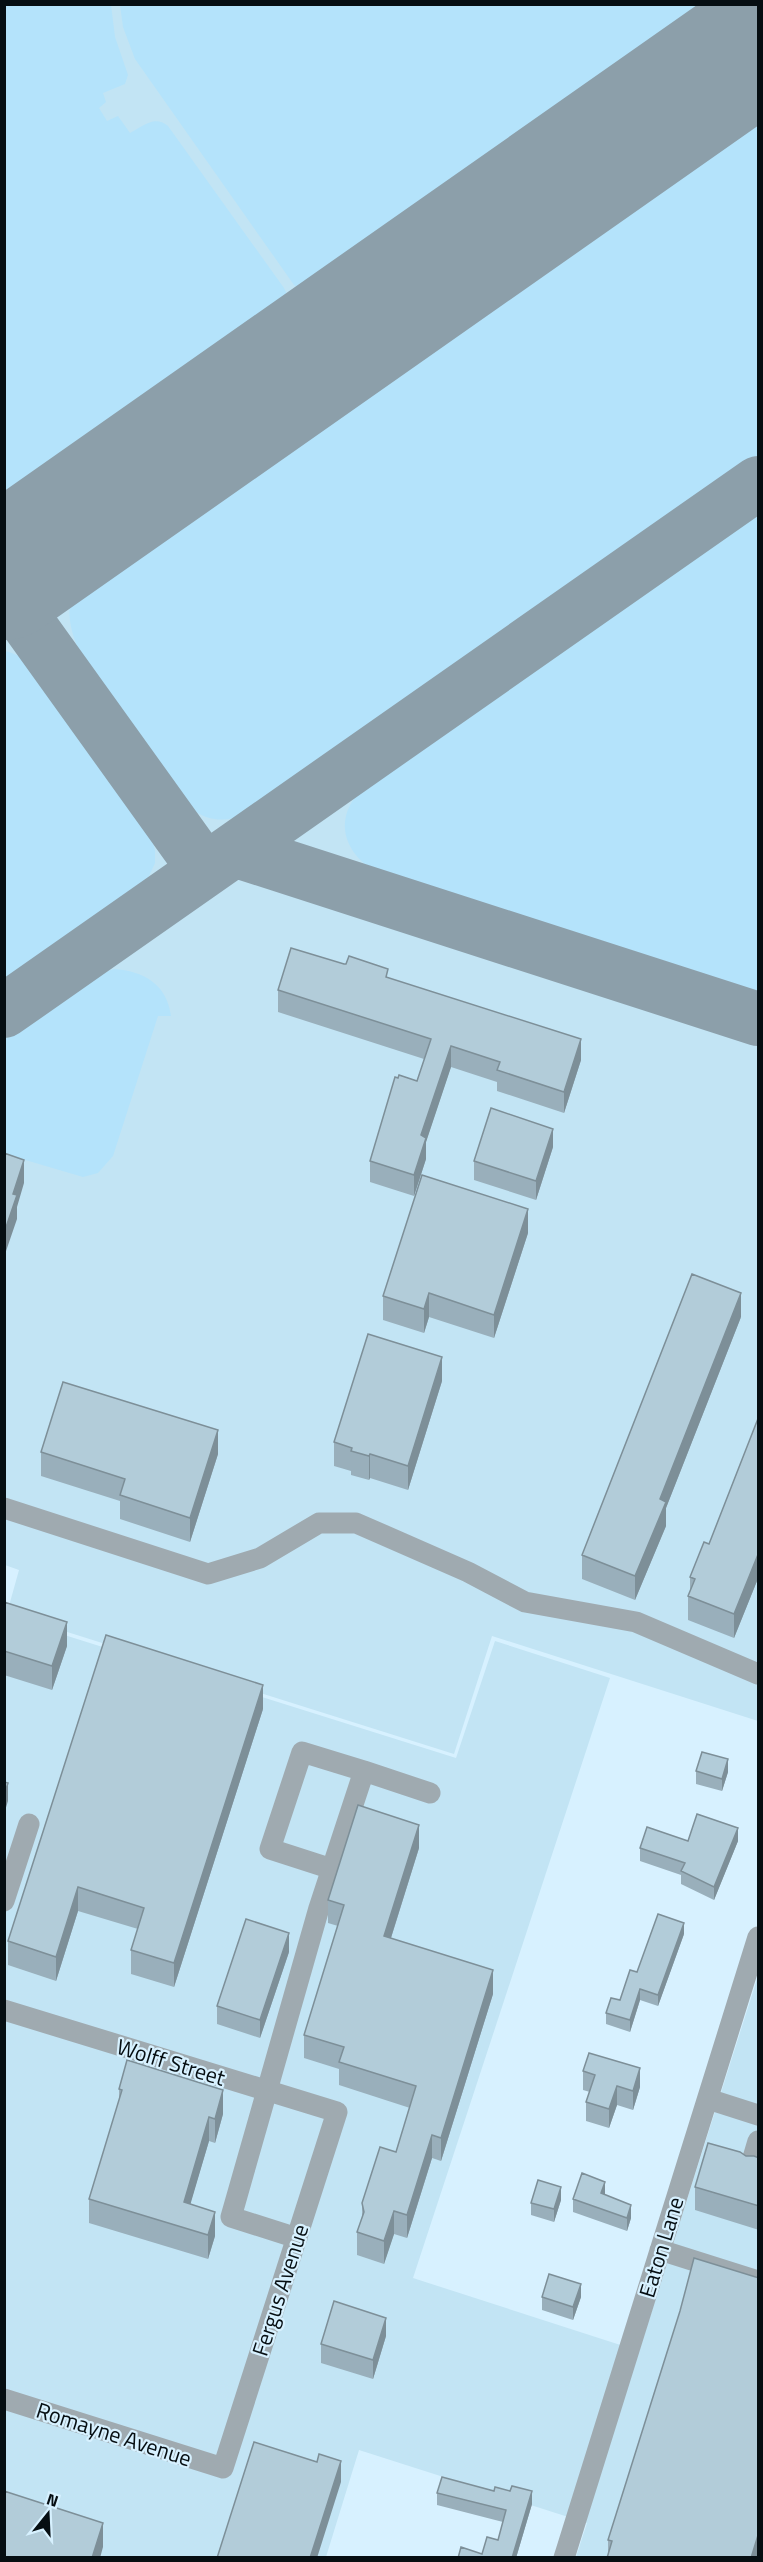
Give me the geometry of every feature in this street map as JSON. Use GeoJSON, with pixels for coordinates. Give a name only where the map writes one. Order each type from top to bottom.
{"type":"FeatureCollection","features":[{"type":"Feature","properties":{"kind":"street"},"geometry":{"type":"LineString","coordinates":[[4,1508],[208,1574],[260,1558],[319,1523],[356,1522],[468,1572],[525,1602],[636,1622],[759,1674]]}},
{"type":"Feature","properties":{"kind":"street"},"geometry":{"type":"LineString","coordinates":[[332,1869],[270,1849],[302,1752],[430,1793]]}},
{"type":"Feature","properties":{"kind":"street"},"geometry":{"type":"LineString","coordinates":[[297,2238],[231,2217],[332,1869],[364,1771]]}},
{"type":"Feature","properties":{"kind":"street"},"geometry":{"type":"LineString","coordinates":[[7,1887],[29,1824]]}},
{"type":"Feature","properties":{"kind":"street","name":"Eaton Lane"},"geometry":{"type":"LineString","coordinates":[[564,2558],[759,1936]]}},
{"type":"Feature","properties":{"kind":"street","name":"Wolff Street"},"geometry":{"type":"LineString","coordinates":[[4,2010],[337,2112]]}},
{"type":"Feature","properties":{"kind":"street"},"geometry":{"type":"LineString","coordinates":[[708,2099],[759,2115]]}},
{"type":"Feature","properties":{"kind":"street","name":"Fergus Avenue"},"geometry":{"type":"LineString","coordinates":[[223,2468],[337,2112]]}},
{"type":"Feature","properties":{"kind":"street"},"geometry":{"type":"LineString","coordinates":[[750,2168],[759,2140]]}},
{"type":"Feature","properties":{"kind":"street"},"geometry":{"type":"LineString","coordinates":[[660,2250],[759,2281]]}},
{"type":"Feature","properties":{"kind":"street","name":"Romayne Avenue"},"geometry":{"type":"LineString","coordinates":[[4,2399],[223,2468]]}},
{"type":"Feature","properties":{"kind":"shaded area"},"geometry":{"type":"Polygon","coordinates":[[[5,4],[111,5],[115,37],[128,75],[125,84],[103,93],[106,102],[99,108],[107,121],[118,116],[130,133],[144,125],[158,121],[168,126],[284,288],[291,303],[289,316],[5,516],[5,4]]]}},
{"type":"Feature","properties":{"kind":"shaded area"},"geometry":{"type":"Polygon","coordinates":[[[120,4],[702,5],[699,16],[682,38],[316,297],[306,294],[294,285],[135,59],[123,27],[120,4]]]}},
{"type":"Feature","properties":{"kind":"shaded area"},"geometry":{"type":"Polygon","coordinates":[[[5,5],[758,5],[758,1721],[492,1636],[454,1754],[7,1613],[19,1570],[5,1565],[5,5]]]}},
{"type":"Feature","properties":{"kind":"shaded area"},"geometry":{"type":"Polygon","coordinates":[[[744,118],[758,120],[758,455],[245,815],[214,819],[191,808],[177,792],[79,650],[72,630],[69,610],[73,590],[83,571],[723,121],[744,118]]]}},
{"type":"Feature","properties":{"kind":"shaded area"},"geometry":{"type":"Polygon","coordinates":[[[758,510],[758,1000],[384,877],[359,859],[346,836],[345,824],[348,811],[355,798],[366,785],[758,510]]]}},
{"type":"Feature","properties":{"kind":"shaded area"},"geometry":{"type":"Polygon","coordinates":[[[5,651],[25,660],[36,669],[50,687],[145,824],[152,838],[155,863],[145,885],[5,985],[5,651]]]}},
{"type":"Feature","properties":{"kind":"shaded area"},"geometry":{"type":"Polygon","coordinates":[[[114,969],[135,973],[152,981],[164,995],[171,1016],[158,1016],[113,1156],[98,1173],[83,1177],[5,1154],[4,1040],[96,975],[114,969]]]}},
{"type":"Feature","properties":{"kind":"shaded area"},"geometry":{"type":"Polygon","coordinates":[[[4,1616],[456,1758],[495,1641],[610,1678],[413,2278],[639,2351],[758,1976],[758,2557],[576,2557],[587,2523],[359,2450],[326,2557],[5,2557],[4,1616]]]}},
{"type":"Feature","properties":{"kind":"building"},"geometry":{"type":"Polygon","coordinates":[[[291,948],[344,964],[349,956],[388,969],[386,977],[581,1039],[564,1092],[497,1070],[500,1062],[451,1046],[421,1135],[426,1138],[414,1175],[370,1161],[395,1077],[398,1078],[399,1075],[417,1081],[431,1039],[278,990],[291,948]]]}},
{"type":"Feature","properties":{"kind":"building"},"geometry":{"type":"Polygon","coordinates":[[[491,1108],[553,1129],[536,1181],[474,1161],[491,1108]]]}},
{"type":"Feature","properties":{"kind":"building"},"geometry":{"type":"Polygon","coordinates":[[[4,1153],[24,1160],[13,1194],[17,1195],[4,1233],[4,1153]]]}},
{"type":"Feature","properties":{"kind":"building"},"geometry":{"type":"Polygon","coordinates":[[[422,1175],[528,1209],[494,1315],[429,1293],[424,1309],[383,1296],[422,1175]]]}},
{"type":"Feature","properties":{"kind":"building"},"geometry":{"type":"Polygon","coordinates":[[[692,1274],[741,1293],[660,1499],[666,1502],[635,1576],[582,1555],[692,1274]]]}},
{"type":"Feature","properties":{"kind":"building"},"geometry":{"type":"Polygon","coordinates":[[[368,1334],[442,1357],[408,1466],[370,1454],[369,1456],[351,1451],[352,1448],[334,1442],[368,1334]]]}},
{"type":"Feature","properties":{"kind":"building"},"geometry":{"type":"Polygon","coordinates":[[[63,1382],[218,1430],[190,1518],[120,1495],[125,1479],[41,1452],[63,1382]]]}},
{"type":"Feature","properties":{"kind":"building"},"geometry":{"type":"Polygon","coordinates":[[[759,1416],[759,1552],[734,1614],[688,1596],[695,1579],[690,1577],[704,1542],[709,1544],[759,1416]]]}},
{"type":"Feature","properties":{"kind":"building"},"geometry":{"type":"Polygon","coordinates":[[[4,1602],[67,1622],[52,1666],[4,1651],[4,1602]]]}},
{"type":"Feature","properties":{"kind":"building"},"geometry":{"type":"Polygon","coordinates":[[[106,1635],[263,1685],[174,1963],[131,1950],[144,1908],[78,1887],[56,1957],[8,1941],[106,1635]]]}},
{"type":"Feature","properties":{"kind":"building"},"geometry":{"type":"Polygon","coordinates":[[[702,1752],[728,1759],[722,1779],[696,1771],[702,1752]]]}},
{"type":"Feature","properties":{"kind":"building"},"geometry":{"type":"Polygon","coordinates":[[[4,1782],[8,1783],[4,1795],[4,1782]]]}},
{"type":"Feature","properties":{"kind":"building"},"geometry":{"type":"Polygon","coordinates":[[[358,1805],[419,1825],[384,1936],[493,1970],[441,2138],[432,2135],[407,2215],[394,2211],[384,2241],[357,2232],[364,2212],[362,2203],[380,2147],[396,2152],[416,2086],[339,2062],[344,2047],[304,2035],[344,1905],[328,1900],[358,1805]]]}},
{"type":"Feature","properties":{"kind":"building"},"geometry":{"type":"Polygon","coordinates":[[[697,1814],[738,1828],[714,1887],[681,1871],[685,1863],[640,1848],[647,1827],[688,1841],[697,1814]]]}},
{"type":"Feature","properties":{"kind":"building"},"geometry":{"type":"Polygon","coordinates":[[[658,1914],[684,1923],[658,1995],[640,1989],[630,2020],[606,2013],[611,1998],[620,2000],[630,1970],[637,1972],[658,1914]]]}},
{"type":"Feature","properties":{"kind":"building"},"geometry":{"type":"Polygon","coordinates":[[[246,1919],[289,1933],[260,2020],[217,2006],[246,1919]]]}},
{"type":"Feature","properties":{"kind":"building"},"geometry":{"type":"Polygon","coordinates":[[[589,2053],[640,2068],[633,2091],[617,2086],[609,2109],[586,2102],[595,2075],[583,2071],[589,2053]]]}},
{"type":"Feature","properties":{"kind":"building"},"geometry":{"type":"Polygon","coordinates":[[[127,2060],[223,2090],[215,2119],[209,2117],[184,2202],[215,2212],[208,2235],[89,2199],[122,2090],[119,2089],[127,2060]]]}},
{"type":"Feature","properties":{"kind":"building"},"geometry":{"type":"Polygon","coordinates":[[[708,2143],[759,2158],[759,2206],[695,2187],[708,2143]]]}},
{"type":"Feature","properties":{"kind":"building"},"geometry":{"type":"Polygon","coordinates":[[[582,2173],[605,2182],[601,2193],[631,2205],[627,2218],[573,2199],[582,2173]]]}},
{"type":"Feature","properties":{"kind":"building"},"geometry":{"type":"Polygon","coordinates":[[[538,2180],[561,2187],[554,2209],[531,2203],[538,2180]]]}},
{"type":"Feature","properties":{"kind":"building"},"geometry":{"type":"Polygon","coordinates":[[[694,2258],[759,2278],[759,2532],[751,2558],[607,2558],[612,2541],[608,2540],[680,2311],[694,2258]]]}},
{"type":"Feature","properties":{"kind":"building"},"geometry":{"type":"Polygon","coordinates":[[[549,2274],[581,2284],[573,2307],[542,2297],[549,2274]]]}},
{"type":"Feature","properties":{"kind":"building"},"geometry":{"type":"Polygon","coordinates":[[[334,2301],[386,2318],[373,2360],[321,2344],[334,2301]]]}},
{"type":"Feature","properties":{"kind":"building"},"geometry":{"type":"Polygon","coordinates":[[[254,2442],[317,2462],[319,2454],[341,2461],[310,2558],[217,2558],[254,2442]]]}},
{"type":"Feature","properties":{"kind":"building"},"geometry":{"type":"Polygon","coordinates":[[[442,2477],[494,2491],[495,2487],[510,2491],[512,2486],[532,2491],[512,2558],[458,2558],[461,2547],[482,2554],[487,2537],[498,2540],[506,2510],[437,2493],[442,2477]]]}},
{"type":"Feature","properties":{"kind":"building"},"geometry":{"type":"Polygon","coordinates":[[[4,2491],[103,2523],[92,2558],[4,2558],[4,2491]]]}},
{"type":"Feature","properties":{"kind":"taxiway"},"geometry":{"type":"LineString","coordinates":[[746,4],[758,26]]}},
{"type":"Feature","properties":{"kind":"taxiway"},"geometry":{"type":"LineString","coordinates":[[4,1011],[758,483]]}},
{"type":"Feature","properties":{"kind":"taxiway"},"geometry":{"type":"LineString","coordinates":[[4,590],[205,870]]}},
{"type":"Feature","properties":{"kind":"taxiway"},"geometry":{"type":"LineString","coordinates":[[234,850],[758,1019]]}},
{"type":"Feature","properties":{"kind":"runway"},"geometry":{"type":"LineString","coordinates":[[4,573],[758,44]]}}]}
